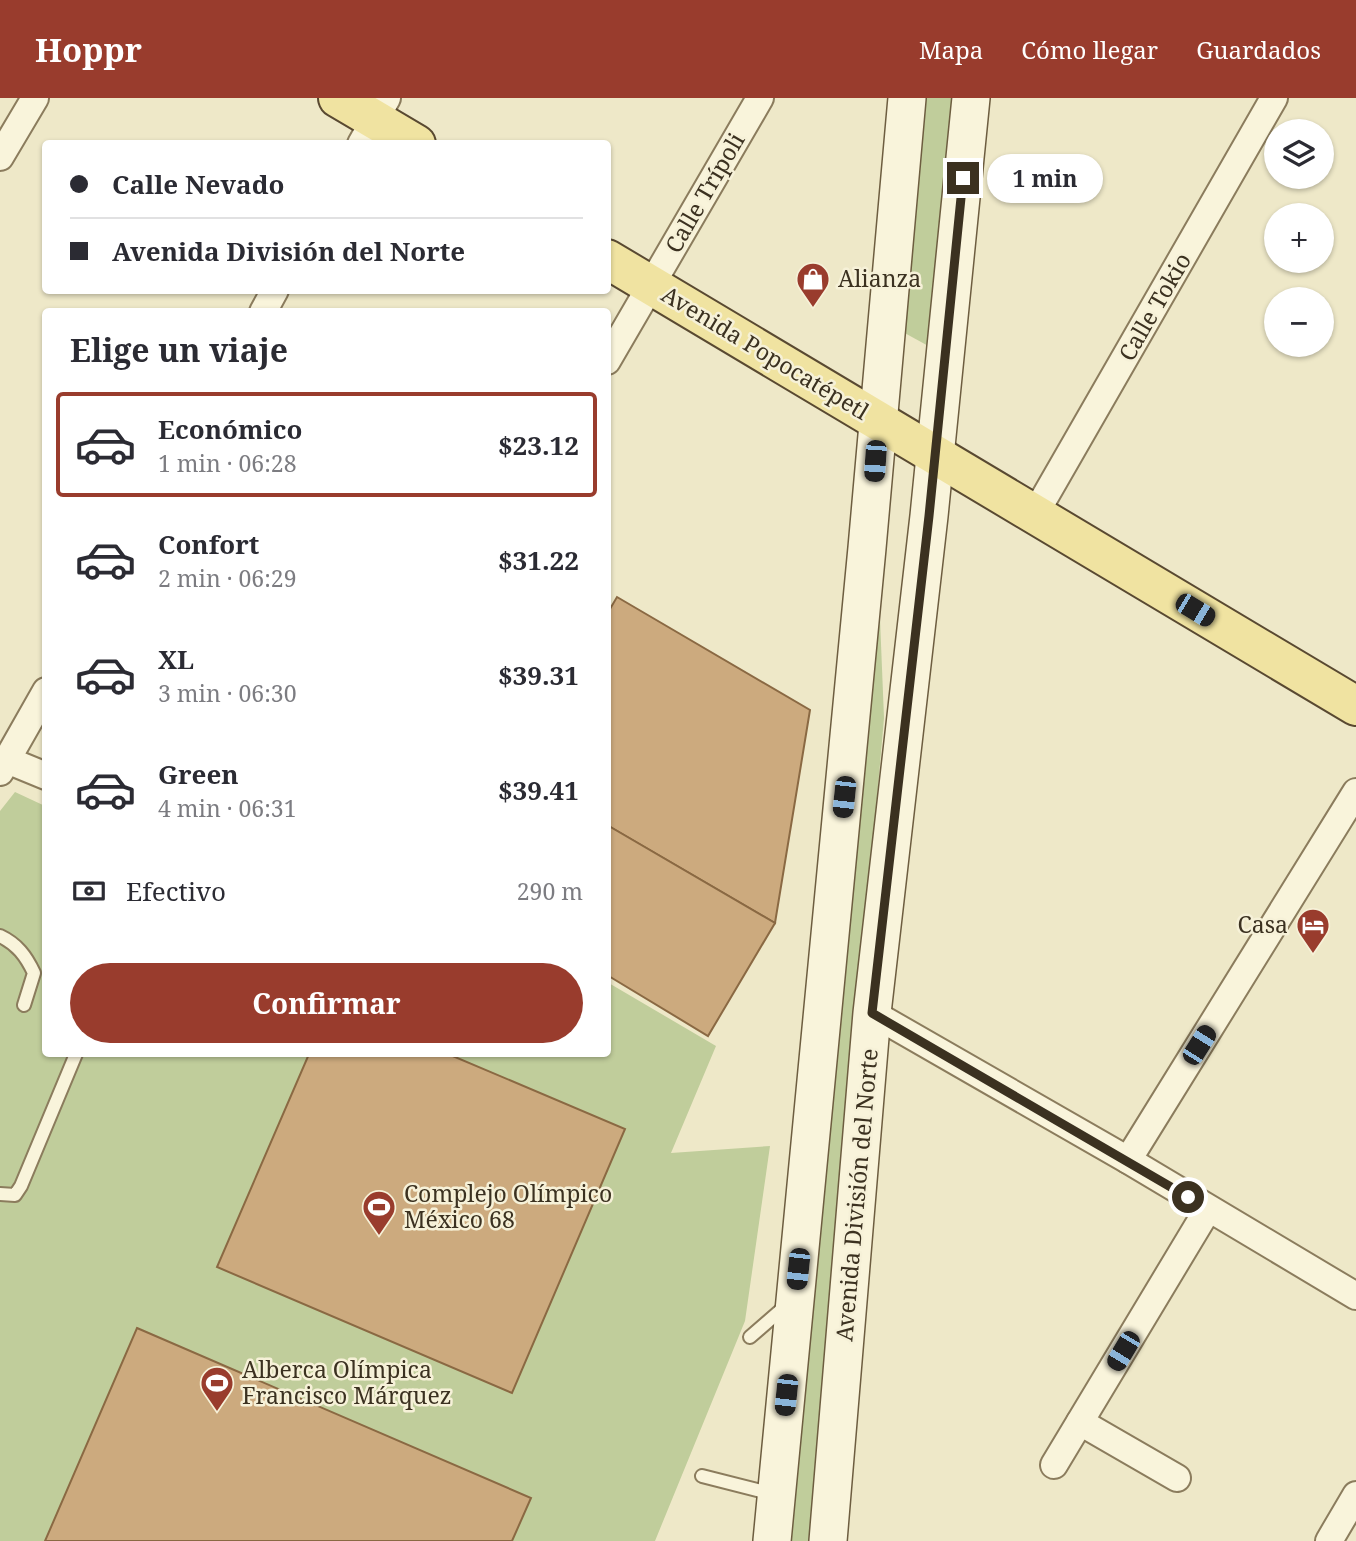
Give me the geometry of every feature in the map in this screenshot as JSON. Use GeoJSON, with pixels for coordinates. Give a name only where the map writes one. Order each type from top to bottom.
{"type":"FeatureCollection","features":[{"type":"Feature","properties":{"kind":"main road"},"geometry":{"type":"LineString","coordinates":[[338,98],[409,140]]}},
{"type":"Feature","properties":{"kind":"main road"},"geometry":{"type":"LineString","coordinates":[[772,1541],[907,98]]}},
{"type":"Feature","properties":{"kind":"main road","name":"Avenida División del Norte"},"geometry":{"type":"LineString","coordinates":[[828,1541],[872,1013],[935,455],[971,98]]}},
{"type":"Feature","properties":{"kind":"main road","name":"Avenida Popocatépetl"},"geometry":{"type":"LineString","coordinates":[[611,261],[1356,706]]}},
{"type":"Feature","properties":{"kind":"main road"},"geometry":{"type":"LineString","coordinates":[[867,548],[886,529],[893,528],[905,533],[909,540],[896,693],[907,712]]}},
{"type":"Feature","properties":{"kind":"street"},"geometry":{"type":"LineString","coordinates":[[0,157],[35,98]]}},
{"type":"Feature","properties":{"kind":"street","name":"Calle Trípoli"},"geometry":{"type":"LineString","coordinates":[[611,354],[760,98]]}},
{"type":"Feature","properties":{"kind":"street","name":"Calle Tokio"},"geometry":{"type":"LineString","coordinates":[[1035,514],[1274,98]]}},
{"type":"Feature","properties":{"kind":"street"},"geometry":{"type":"LineString","coordinates":[[42,698],[3,766],[42,775]]}},
{"type":"Feature","properties":{"kind":"street"},"geometry":{"type":"LineString","coordinates":[[1128,1160],[1356,792]]}},
{"type":"Feature","properties":{"kind":"street"},"geometry":{"type":"LineString","coordinates":[[872,1013],[1128,1160],[1356,1296]]}},
{"type":"Feature","properties":{"kind":"street"},"geometry":{"type":"LineString","coordinates":[[1054,1465],[1209,1209]]}},
{"type":"Feature","properties":{"kind":"street"},"geometry":{"type":"LineString","coordinates":[[1080,1422],[1177,1478]]}},
{"type":"Feature","properties":{"kind":"street"},"geometry":{"type":"LineString","coordinates":[[1329,1541],[1356,1495]]}},
{"type":"Feature","properties":{"kind":"lane"},"geometry":{"type":"LineString","coordinates":[[0,936],[10,941],[27,957],[34,974],[24,1005]]}},
{"type":"Feature","properties":{"kind":"lane"},"geometry":{"type":"LineString","coordinates":[[0,1194],[15,1195],[21,1186],[75,1057]]}},
{"type":"Feature","properties":{"kind":"lane"},"geometry":{"type":"LineString","coordinates":[[750,1337],[796,1296]]}},
{"type":"Feature","properties":{"kind":"lane"},"geometry":{"type":"LineString","coordinates":[[702,1476],[776,1495]]}},
{"type":"Feature","properties":{"kind":"green space"},"geometry":{"type":"Polygon","coordinates":[[[925,98],[956,98],[932,348],[901,331],[925,98]]]}},
{"type":"Feature","properties":{"kind":"green space"},"geometry":{"type":"Polygon","coordinates":[[[880,619],[884,718],[812,1541],[789,1541],[861,769],[880,619]]]}},
{"type":"Feature","properties":{"kind":"green space","name":"Complejo Olímpico México 68"},"geometry":{"type":"Polygon","coordinates":[[[15,792],[42,805],[42,1057],[611,1057],[611,984],[716,1046],[671,1153],[770,1146],[745,1321],[655,1541],[0,1541],[0,811],[15,792]]]}},
{"type":"Feature","properties":{"kind":"building"},"geometry":{"type":"Polygon","coordinates":[[[617,597],[810,710],[775,923],[611,827],[611,607],[617,597]]]}},
{"type":"Feature","properties":{"kind":"building"},"geometry":{"type":"Polygon","coordinates":[[[611,827],[775,923],[708,1036],[611,977],[611,827]]]}},
{"type":"Feature","properties":{"kind":"building"},"geometry":{"type":"Polygon","coordinates":[[[308,1057],[455,1057],[625,1129],[512,1393],[217,1267],[308,1057]]]}},
{"type":"Feature","properties":{"kind":"building","name":"Alberca Olímpica Francisco Márquez"},"geometry":{"type":"Polygon","coordinates":[[[137,1328],[531,1498],[512,1541],[45,1541],[137,1328]]]}},
{"type":"Feature","properties":{"kind":"place","name":"Alianza"},"geometry":{"type":"Point","coordinates":[813,309]}},
{"type":"Feature","properties":{"kind":"place","name":"Casa"},"geometry":{"type":"Point","coordinates":[1313,955]}},
{"type":"Feature","properties":{"kind":"place","name":"Complejo Olímpico México 68"},"geometry":{"type":"Point","coordinates":[379,1237]}},
{"type":"Feature","properties":{"kind":"place","name":"Alberca Olímpica Francisco Márquez"},"geometry":{"type":"Point","coordinates":[217,1413]}},
{"type":"Feature","properties":{"kind":"route"},"geometry":{"type":"LineString","coordinates":[[963,178],[929,516],[872,1013],[1188,1197]]}}]}
